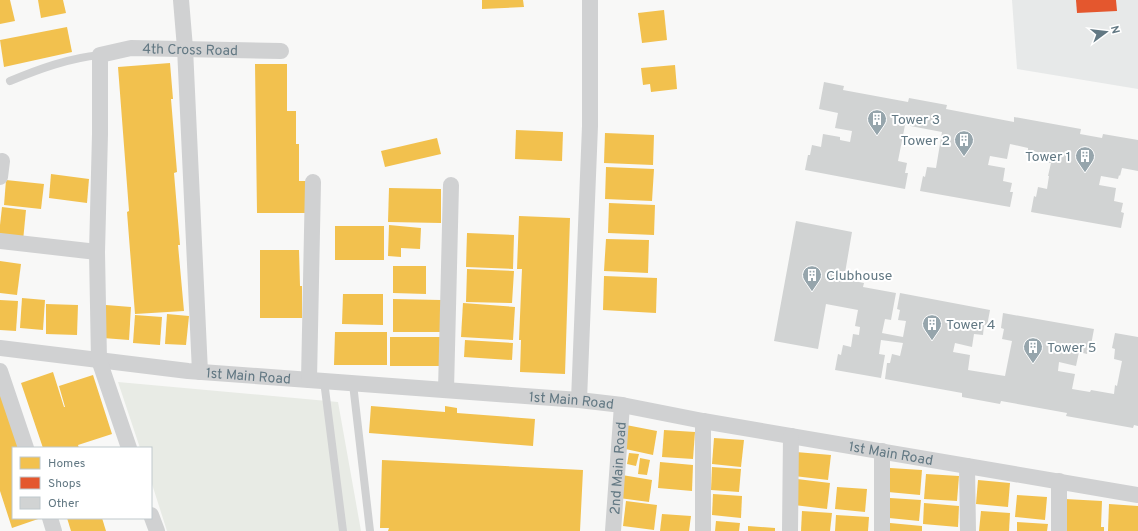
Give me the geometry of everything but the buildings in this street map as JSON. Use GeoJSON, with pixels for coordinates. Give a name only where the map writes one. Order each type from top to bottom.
{"type":"FeatureCollection","features":[{"type":"Feature","properties":{"kind":"street"},"geometry":{"type":"LineString","coordinates":[[181,0],[185,48],[200,372]]}},
{"type":"Feature","properties":{"kind":"street"},"geometry":{"type":"LineString","coordinates":[[579,400],[590,126],[590,0]]}},
{"type":"Feature","properties":{"kind":"street","name":"4th Cross Road"},"geometry":{"type":"LineString","coordinates":[[100,55],[131,48],[281,51]]}},
{"type":"Feature","properties":{"kind":"street"},"geometry":{"type":"LineString","coordinates":[[100,55],[100,134],[97,252],[99,360],[128,447]]}},
{"type":"Feature","properties":{"kind":"street"},"geometry":{"type":"LineString","coordinates":[[0,177],[2,161]]}},
{"type":"Feature","properties":{"kind":"street"},"geometry":{"type":"LineString","coordinates":[[313,182],[316,381]]}},
{"type":"Feature","properties":{"kind":"street"},"geometry":{"type":"LineString","coordinates":[[446,390],[451,184]]}},
{"type":"Feature","properties":{"kind":"street"},"geometry":{"type":"LineString","coordinates":[[0,241],[97,252]]}},
{"type":"Feature","properties":{"kind":"street","name":"1st Main Road"},"geometry":{"type":"LineString","coordinates":[[0,348],[200,372],[579,400],[622,405],[702,421],[1138,495]]}},
{"type":"Feature","properties":{"kind":"street"},"geometry":{"type":"LineString","coordinates":[[0,371],[26,447]]}},
{"type":"Feature","properties":{"kind":"street","name":"2nd Main Road"},"geometry":{"type":"LineString","coordinates":[[613,531],[622,405]]}},
{"type":"Feature","properties":{"kind":"street"},"geometry":{"type":"LineString","coordinates":[[702,421],[703,531]]}},
{"type":"Feature","properties":{"kind":"street"},"geometry":{"type":"LineString","coordinates":[[790,531],[791,436]]}},
{"type":"Feature","properties":{"kind":"street"},"geometry":{"type":"LineString","coordinates":[[882,452],[882,531]]}},
{"type":"Feature","properties":{"kind":"street"},"geometry":{"type":"LineString","coordinates":[[967,466],[968,531]]}},
{"type":"Feature","properties":{"kind":"street"},"geometry":{"type":"LineString","coordinates":[[1058,481],[1059,531]]}},
{"type":"Feature","properties":{"kind":"street"},"geometry":{"type":"LineString","coordinates":[[152,518],[156,531]]}},
{"type":"Feature","properties":{"kind":"street"},"geometry":{"type":"LineString","coordinates":[[50,519],[54,531]]}},
{"type":"Feature","properties":{"kind":"lane"},"geometry":{"type":"LineString","coordinates":[[10,81],[59,63],[100,55]]}},
{"type":"Feature","properties":{"kind":"lane"},"geometry":{"type":"LineString","coordinates":[[316,381],[344,531]]}},
{"type":"Feature","properties":{"kind":"lane"},"geometry":{"type":"LineString","coordinates":[[354,384],[370,531]]}},
{"type":"Feature","properties":{"kind":"shaded area"},"geometry":{"type":"Polygon","coordinates":[[[1012,0],[1138,0],[1138,89],[1017,69],[1012,0]]]}},
{"type":"Feature","properties":{"kind":"shaded area"},"geometry":{"type":"Polygon","coordinates":[[[118,382],[338,402],[361,531],[167,531],[152,484],[152,447],[140,447],[118,382]]]}},
{"type":"Feature","properties":{"kind":"place","name":"Tower 3"},"geometry":{"type":"Point","coordinates":[877,136]}},
{"type":"Feature","properties":{"kind":"place","name":"Tower 2"},"geometry":{"type":"Point","coordinates":[964,157]}},
{"type":"Feature","properties":{"kind":"place","name":"Tower 1"},"geometry":{"type":"Point","coordinates":[1085,173]}},
{"type":"Feature","properties":{"kind":"place","name":"Clubhouse"},"geometry":{"type":"Point","coordinates":[812,292]}},
{"type":"Feature","properties":{"kind":"place","name":"Tower 4"},"geometry":{"type":"Point","coordinates":[932,341]}},
{"type":"Feature","properties":{"kind":"place","name":"Tower 5"},"geometry":{"type":"Point","coordinates":[1033,364]}}]}
